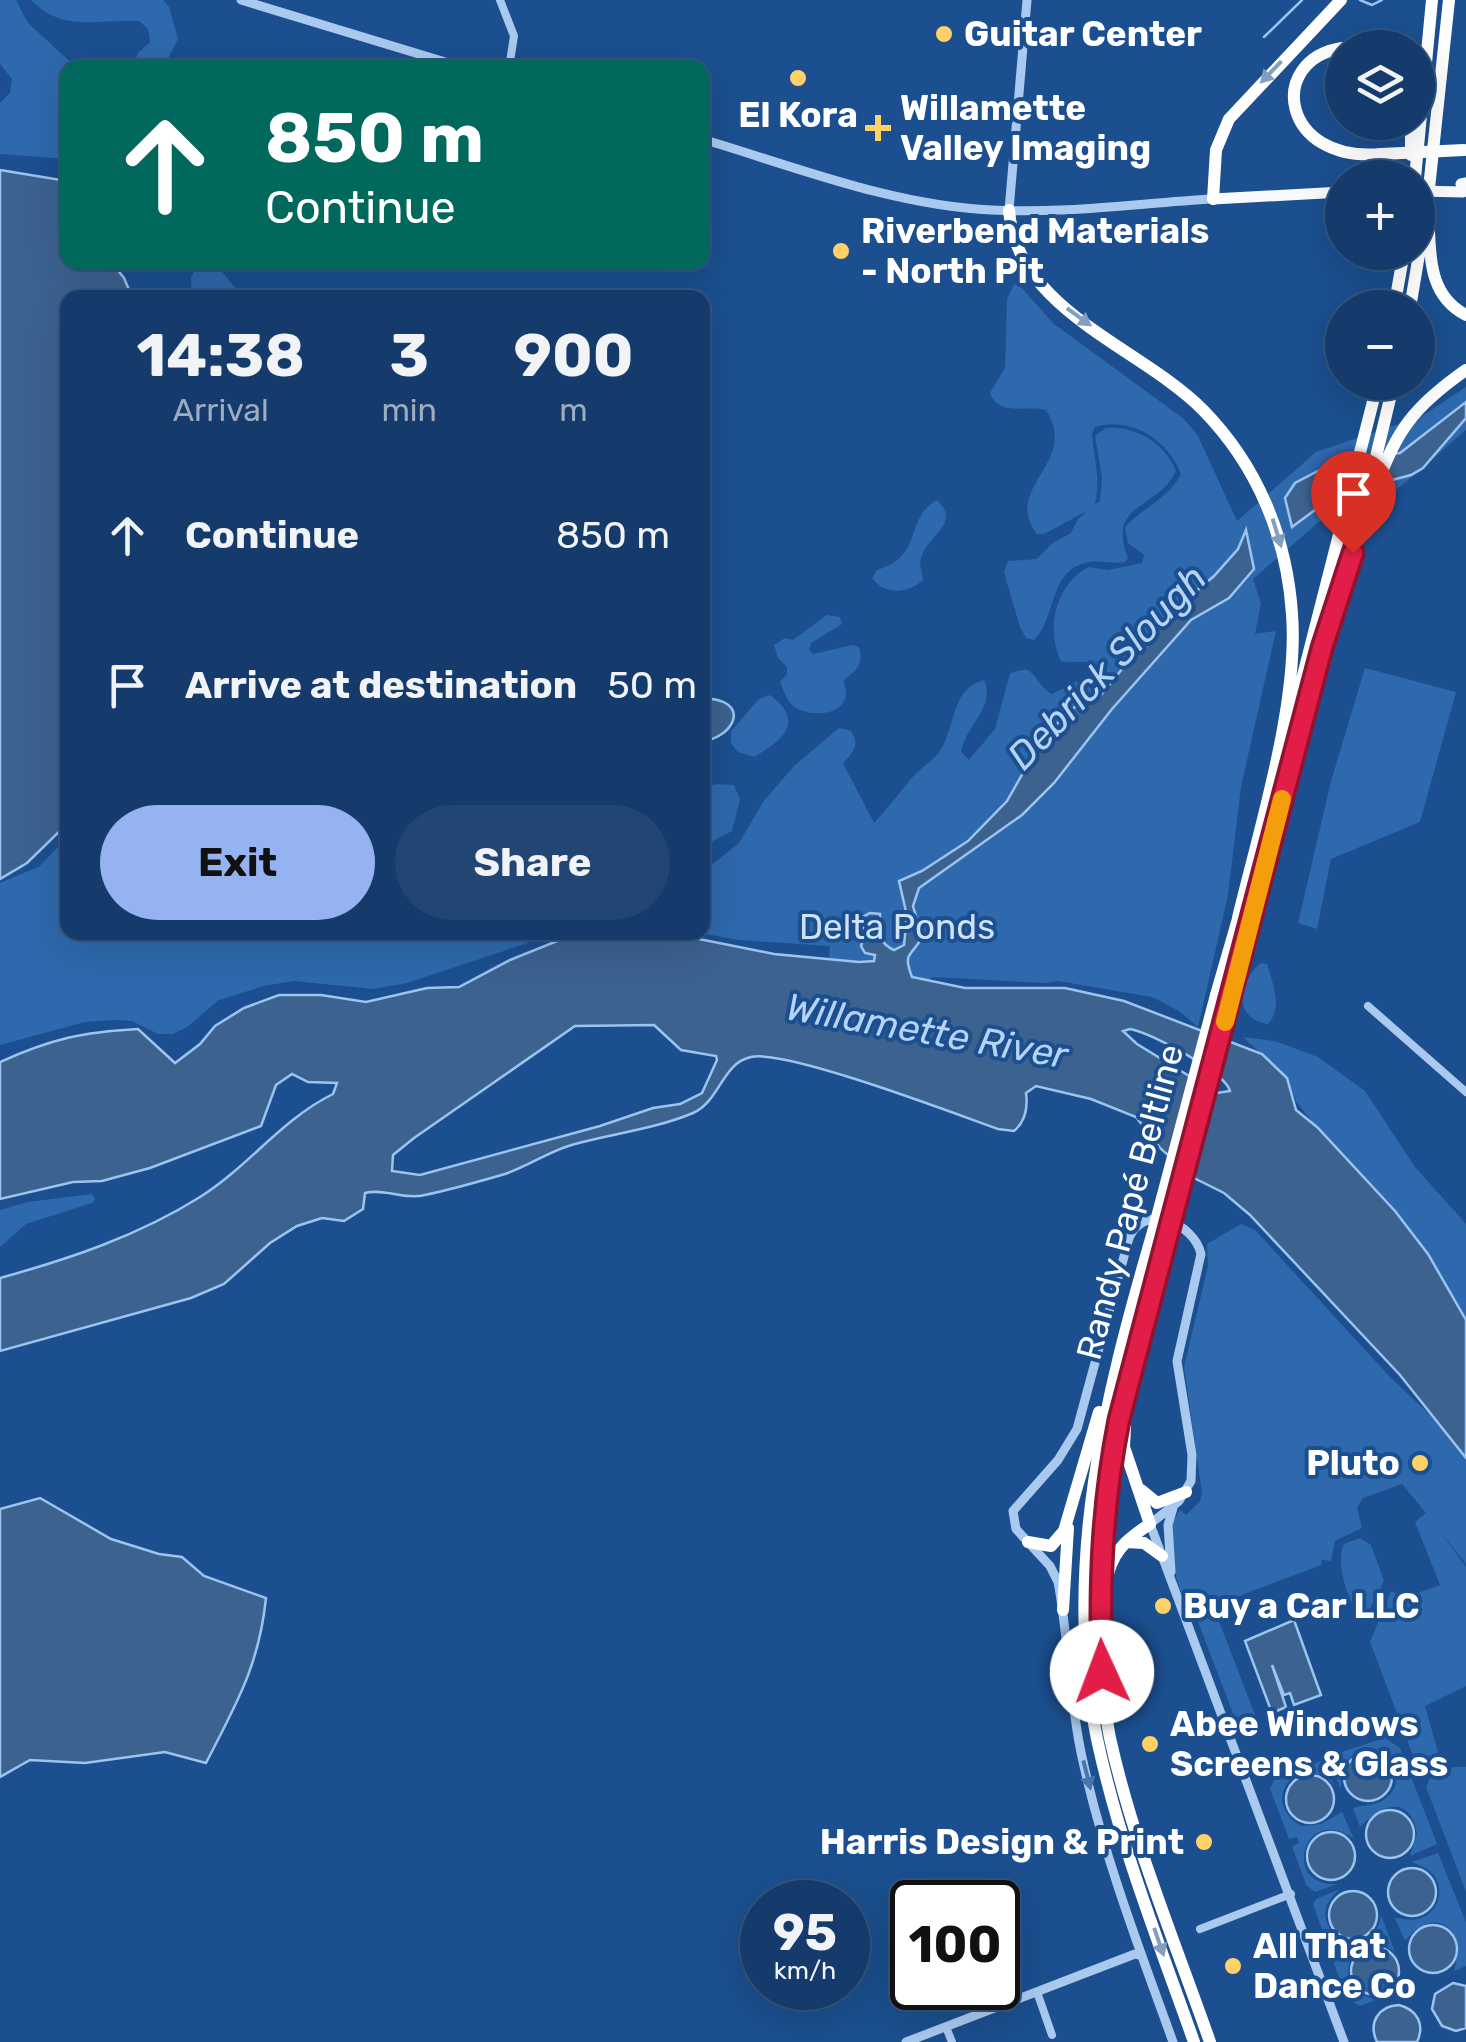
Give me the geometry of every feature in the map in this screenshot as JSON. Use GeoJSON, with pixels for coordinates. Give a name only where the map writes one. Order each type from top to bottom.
{"type":"FeatureCollection","features":[{"type":"Feature","properties":{"kind":"highway"},"geometry":{"type":"LineString","coordinates":[[1415,160],[1432,0]]}},
{"type":"Feature","properties":{"kind":"highway"},"geometry":{"type":"LineString","coordinates":[[1325,193],[1214,198],[1216,150],[1228,119],[1340,1]]}},
{"type":"Feature","properties":{"kind":"highway"},"geometry":{"type":"LineString","coordinates":[[1433,160],[1449,6]]}},
{"type":"Feature","properties":{"kind":"highway"},"geometry":{"type":"LineString","coordinates":[[1325,54],[1301,75],[1295,91],[1298,119],[1315,141],[1352,154],[1465,150]]}},
{"type":"Feature","properties":{"kind":"highway"},"geometry":{"type":"LineString","coordinates":[[1435,189],[1464,189]]}},
{"type":"Feature","properties":{"kind":"highway"},"geometry":{"type":"LineString","coordinates":[[1009,210],[1014,239],[1043,286],[1069,311],[1202,408],[1242,458],[1265,500],[1286,566],[1293,632],[1288,688],[1238,918]]}},
{"type":"Feature","properties":{"kind":"highway"},"geometry":{"type":"LineString","coordinates":[[1433,270],[1443,297],[1466,315]]}},
{"type":"Feature","properties":{"kind":"highway"},"geometry":{"type":"LineString","coordinates":[[1371,493],[1400,432],[1426,400],[1466,370]]}},
{"type":"Feature","properties":{"kind":"highway","name":"Randy Papé Beltline"},"geometry":{"type":"LineString","coordinates":[[1194,2042],[1112,1799],[1097,1738],[1088,1673],[1084,1563],[1094,1479],[1114,1372],[1352,492],[1373,400]]}},
{"type":"Feature","properties":{"kind":"highway"},"geometry":{"type":"LineString","coordinates":[[1371,493],[1390,400]]}},
{"type":"Feature","properties":{"kind":"highway","name":"Randy Papé Beltline"},"geometry":{"type":"LineString","coordinates":[[1210,2042],[1146,1859],[1110,1736],[1100,1621],[1100,1558],[1111,1462],[1155,1282],[1332,613],[1371,493]]}},
{"type":"Feature","properties":{"kind":"highway"},"geometry":{"type":"LineString","coordinates":[[1100,1621],[1108,1568],[1124,1543],[1150,1524],[1134,1483],[1123,1437],[1155,1282]]}},
{"type":"Feature","properties":{"kind":"highway"},"geometry":{"type":"LineString","coordinates":[[1028,1542],[1046,1547],[1055,1543],[1064,1530],[1114,1372]]}},
{"type":"Feature","properties":{"kind":"highway"},"geometry":{"type":"LineString","coordinates":[[1134,1483],[1157,1503],[1186,1492]]}},
{"type":"Feature","properties":{"kind":"highway"},"geometry":{"type":"LineString","coordinates":[[1063,1610],[1070,1510]]}},
{"type":"Feature","properties":{"kind":"highway"},"geometry":{"type":"LineString","coordinates":[[1124,1543],[1144,1543],[1162,1556]]}},
{"type":"Feature","properties":{"kind":"street"},"geometry":{"type":"LineString","coordinates":[[241,0],[438,60]]}},
{"type":"Feature","properties":{"kind":"street"},"geometry":{"type":"LineString","coordinates":[[500,0],[514,36],[510,60]]}},
{"type":"Feature","properties":{"kind":"street"},"geometry":{"type":"LineString","coordinates":[[1009,210],[1027,0]]}},
{"type":"Feature","properties":{"kind":"street"},"geometry":{"type":"LineString","coordinates":[[710,141],[892,194],[960,207],[1009,210],[1214,198]]}},
{"type":"Feature","properties":{"kind":"street"},"geometry":{"type":"LineString","coordinates":[[1368,1006],[1466,1092]]}},
{"type":"Feature","properties":{"kind":"street"},"geometry":{"type":"LineString","coordinates":[[1172,2042],[1113,1872],[1083,1760],[1063,1610],[1052,1570],[1016,1529],[1013,1511],[1058,1460],[1077,1429],[1129,1238],[1137,1224],[1150,1219],[1187,1228],[1202,1254],[1178,1361],[1193,1465],[1186,1492],[1150,1524],[1344,2042]]}},
{"type":"Feature","properties":{"kind":"street"},"geometry":{"type":"LineString","coordinates":[[1173,1584],[1168,1525],[1175,1505]]}},
{"type":"Feature","properties":{"kind":"street"},"geometry":{"type":"LineString","coordinates":[[1200,1929],[1291,1894]]}},
{"type":"Feature","properties":{"kind":"street"},"geometry":{"type":"LineString","coordinates":[[906,2042],[1135,1954],[1142,1956]]}},
{"type":"Feature","properties":{"kind":"street"},"geometry":{"type":"LineString","coordinates":[[1037,1992],[1052,2034]]}},
{"type":"Feature","properties":{"kind":"street"},"geometry":{"type":"LineString","coordinates":[[946,2027],[952,2042]]}},
{"type":"Feature","properties":{"kind":"green space"},"geometry":{"type":"Polygon","coordinates":[[[0,0],[16,0],[28,23],[68,60],[60,60],[60,158],[0,154],[0,103],[10,93],[12,79],[0,64],[0,0]]]}},
{"type":"Feature","properties":{"kind":"green space"},"geometry":{"type":"Polygon","coordinates":[[[31,0],[163,0],[169,7],[178,39],[168,60],[136,60],[150,42],[148,29],[139,21],[69,21],[31,0]]]}},
{"type":"Feature","properties":{"kind":"green space"},"geometry":{"type":"Polygon","coordinates":[[[195,270],[221,270],[237,290],[192,290],[195,270]]]}},
{"type":"Feature","properties":{"kind":"green space","name":"Delta Ponds"},"geometry":{"type":"Polygon","coordinates":[[[1014,284],[1019,285],[1054,324],[1184,419],[1198,436],[1237,521],[1316,452],[1422,416],[1466,387],[1466,430],[1395,491],[1321,520],[1253,579],[1261,603],[1255,634],[1276,631],[1241,787],[1228,895],[1198,1027],[1179,1011],[1152,997],[1058,981],[932,977],[930,981],[829,959],[830,946],[710,935],[710,866],[739,843],[763,802],[794,766],[839,728],[854,736],[854,748],[843,763],[874,823],[939,752],[959,700],[973,684],[984,680],[987,690],[983,708],[961,752],[969,760],[995,729],[1010,673],[1026,669],[1052,694],[1077,681],[1082,684],[1081,690],[1099,670],[1086,662],[1061,661],[1054,621],[1061,595],[1089,567],[1108,570],[1142,563],[1144,555],[1128,543],[1125,527],[1170,489],[1181,474],[1167,451],[1147,434],[1122,425],[1095,427],[1092,434],[1097,478],[1095,504],[1100,501],[1102,478],[1095,436],[1106,428],[1128,430],[1148,438],[1165,452],[1176,471],[1168,484],[1129,516],[1124,526],[1128,558],[1125,562],[1090,562],[1073,568],[1059,586],[1041,631],[1034,640],[1026,638],[1004,572],[1008,561],[1037,559],[1051,544],[1071,533],[1087,511],[1044,534],[1037,534],[1028,518],[1028,503],[1054,445],[1054,429],[1046,410],[1007,408],[990,393],[1005,368],[1007,299],[1014,284]]]}},
{"type":"Feature","properties":{"kind":"green space"},"geometry":{"type":"Polygon","coordinates":[[[937,500],[944,508],[945,522],[922,555],[923,580],[896,591],[877,584],[872,578],[877,570],[902,556],[920,517],[937,500]]]}},
{"type":"Feature","properties":{"kind":"green space"},"geometry":{"type":"Polygon","coordinates":[[[827,615],[840,617],[842,624],[811,643],[809,650],[813,654],[852,645],[859,647],[861,658],[856,670],[844,680],[843,703],[830,712],[813,713],[797,708],[788,699],[780,682],[787,667],[778,658],[774,645],[785,638],[793,640],[827,615]]]}},
{"type":"Feature","properties":{"kind":"green space"},"geometry":{"type":"Polygon","coordinates":[[[1365,668],[1456,692],[1420,822],[1331,859],[1317,929],[1298,923],[1331,781],[1365,668]]]}},
{"type":"Feature","properties":{"kind":"green space"},"geometry":{"type":"Polygon","coordinates":[[[770,695],[787,714],[786,730],[754,757],[738,752],[731,743],[731,731],[759,699],[770,695]]]}},
{"type":"Feature","properties":{"kind":"green space"},"geometry":{"type":"Polygon","coordinates":[[[734,785],[740,799],[732,831],[710,844],[710,786],[734,785]]]}},
{"type":"Feature","properties":{"kind":"green space"},"geometry":{"type":"Polygon","coordinates":[[[60,845],[60,940],[537,940],[407,983],[373,989],[294,981],[264,986],[219,1000],[173,1034],[158,1034],[132,1021],[115,1020],[85,1022],[0,1045],[0,883],[40,866],[60,845]]]}},
{"type":"Feature","properties":{"kind":"green space"},"geometry":{"type":"Polygon","coordinates":[[[1261,963],[1267,964],[1275,996],[1275,1011],[1268,1024],[1248,1014],[1242,998],[1248,979],[1261,963]]]}},
{"type":"Feature","properties":{"kind":"green space"},"geometry":{"type":"Polygon","coordinates":[[[1243,1037],[1275,1041],[1318,1057],[1365,1091],[1415,1167],[1466,1224],[1466,1320],[1395,1211],[1313,1123],[1296,1101],[1287,1078],[1243,1037]]]}},
{"type":"Feature","properties":{"kind":"green space"},"geometry":{"type":"Polygon","coordinates":[[[92,1194],[92,1203],[26,1224],[0,1247],[0,1210],[28,1202],[92,1194]]]}},
{"type":"Feature","properties":{"kind":"green space"},"geometry":{"type":"Polygon","coordinates":[[[1241,1224],[1255,1230],[1466,1458],[1466,1564],[1439,1530],[1466,1567],[1466,1686],[1425,1706],[1438,1752],[1436,1759],[1425,1765],[1415,1761],[1370,1642],[1391,1591],[1404,1598],[1440,1585],[1415,1522],[1426,1513],[1402,1484],[1363,1498],[1357,1508],[1362,1528],[1335,1541],[1331,1561],[1322,1560],[1321,1565],[1213,1606],[1259,1725],[1240,1732],[1197,1619],[1189,1615],[1180,1590],[1171,1533],[1180,1510],[1186,1515],[1200,1501],[1202,1493],[1184,1367],[1208,1266],[1207,1244],[1241,1224]]]}},
{"type":"Feature","properties":{"kind":"green space"},"geometry":{"type":"Polygon","coordinates":[[[1360,1538],[1371,1545],[1384,1581],[1363,1623],[1349,1596],[1341,1563],[1344,1544],[1360,1538]]]}},
{"type":"Feature","properties":{"kind":"green space"},"geometry":{"type":"Polygon","coordinates":[[[1385,1738],[1400,1748],[1437,1844],[1410,1856],[1417,1833],[1407,1812],[1393,1807],[1384,1809],[1360,1827],[1353,1808],[1377,1803],[1391,1793],[1396,1779],[1388,1759],[1376,1750],[1354,1753],[1342,1768],[1341,1789],[1332,1767],[1336,1765],[1330,1761],[1335,1754],[1385,1738]]]}},
{"type":"Feature","properties":{"kind":"green space"},"geometry":{"type":"Polygon","coordinates":[[[1321,1761],[1334,1785],[1320,1775],[1296,1776],[1283,1793],[1283,1805],[1302,1826],[1321,1824],[1342,1812],[1354,1839],[1337,1830],[1322,1831],[1312,1838],[1305,1849],[1309,1873],[1319,1881],[1337,1884],[1315,1892],[1306,1885],[1292,1846],[1299,1843],[1297,1837],[1289,1839],[1270,1789],[1274,1780],[1321,1761]]]}},
{"type":"Feature","properties":{"kind":"green space"},"geometry":{"type":"Polygon","coordinates":[[[1466,1767],[1466,1892],[1426,1787],[1431,1775],[1466,1767]]]}},
{"type":"Feature","properties":{"kind":"green space"},"geometry":{"type":"Polygon","coordinates":[[[1438,1853],[1466,1922],[1466,1966],[1454,1971],[1456,1943],[1445,1926],[1427,1924],[1405,1941],[1395,1918],[1417,1919],[1435,1907],[1439,1894],[1437,1880],[1412,1862],[1438,1853]]]}},
{"type":"Feature","properties":{"kind":"green space"},"geometry":{"type":"Polygon","coordinates":[[[1340,1889],[1328,1903],[1325,1917],[1330,1928],[1352,1941],[1365,1939],[1375,1931],[1381,1915],[1395,1952],[1372,1944],[1351,1958],[1348,1975],[1353,1988],[1364,1996],[1381,1998],[1360,2006],[1346,1998],[1313,1904],[1340,1889]]]}},
{"type":"Feature","properties":{"kind":"water"},"geometry":{"type":"Polygon","coordinates":[[[0,170],[60,180],[60,270],[118,270],[129,290],[60,290],[60,831],[27,863],[0,879],[0,170]]]}},
{"type":"Feature","properties":{"kind":"water"},"geometry":{"type":"Polygon","coordinates":[[[1466,402],[1466,418],[1423,468],[1411,475],[1335,495],[1292,527],[1285,498],[1295,483],[1339,460],[1400,453],[1466,402]]]}},
{"type":"Feature","properties":{"kind":"water","name":"Willamette River"},"geometry":{"type":"Polygon","coordinates":[[[1246,530],[1254,569],[1229,598],[1191,620],[1112,709],[1054,783],[1022,815],[919,888],[913,906],[922,937],[910,955],[909,969],[912,977],[965,988],[1065,988],[1124,1001],[1262,1054],[1287,1078],[1296,1110],[1317,1127],[1395,1211],[1428,1254],[1466,1320],[1466,1458],[1400,1375],[1250,1215],[1224,1193],[1196,1179],[1161,1149],[1136,1117],[1091,1099],[1036,1086],[1026,1093],[1025,1114],[1018,1127],[1014,1131],[998,1129],[872,1084],[770,1057],[741,1061],[693,1113],[566,1147],[505,1174],[434,1193],[365,1193],[363,1209],[344,1221],[322,1218],[297,1226],[270,1243],[224,1284],[191,1298],[0,1351],[0,1278],[103,1245],[176,1211],[217,1185],[297,1116],[333,1094],[337,1083],[308,1082],[292,1074],[276,1085],[261,1126],[150,1168],[102,1181],[73,1182],[0,1199],[0,1062],[67,1038],[138,1029],[175,1063],[200,1044],[215,1026],[244,1008],[279,995],[321,995],[366,1002],[427,988],[459,987],[560,940],[704,940],[774,954],[874,961],[875,955],[865,953],[861,946],[865,934],[861,918],[870,913],[880,914],[884,943],[894,950],[904,945],[907,916],[899,881],[968,841],[1007,801],[1044,736],[1079,703],[1101,695],[1161,621],[1214,576],[1238,549],[1246,530]],[[654,1025],[575,1026],[414,1138],[393,1155],[392,1171],[420,1175],[653,1108],[680,1104],[702,1093],[717,1060],[716,1056],[681,1050],[654,1025]],[[1130,1029],[1123,1031],[1137,1044],[1217,1093],[1230,1091],[1216,1074],[1154,1037],[1130,1029]]]}},
{"type":"Feature","properties":{"kind":"water"},"geometry":{"type":"Polygon","coordinates":[[[710,700],[725,703],[734,715],[728,729],[710,739],[710,700]]]}},
{"type":"Feature","properties":{"kind":"water"},"geometry":{"type":"Polygon","coordinates":[[[40,1498],[111,1539],[182,1557],[204,1576],[266,1598],[252,1665],[206,1763],[165,1752],[85,1763],[30,1760],[0,1777],[0,1509],[40,1498]]]}},
{"type":"Feature","properties":{"kind":"water"},"geometry":{"type":"Polygon","coordinates":[[[1294,1620],[1321,1695],[1294,1705],[1290,1693],[1284,1695],[1272,1665],[1286,1707],[1272,1713],[1245,1641],[1294,1620]]]}},
{"type":"Feature","properties":{"kind":"water"},"geometry":{"type":"Polygon","coordinates":[[[1368,1753],[1385,1760],[1392,1777],[1385,1794],[1368,1801],[1351,1794],[1344,1777],[1351,1760],[1368,1753]]]}},
{"type":"Feature","properties":{"kind":"water"},"geometry":{"type":"Polygon","coordinates":[[[1310,1775],[1327,1782],[1334,1799],[1327,1816],[1310,1823],[1293,1816],[1286,1799],[1293,1782],[1310,1775]]]}},
{"type":"Feature","properties":{"kind":"water"},"geometry":{"type":"Polygon","coordinates":[[[1390,1810],[1407,1817],[1414,1834],[1407,1851],[1390,1858],[1373,1851],[1366,1834],[1373,1817],[1390,1810]]]}},
{"type":"Feature","properties":{"kind":"water"},"geometry":{"type":"Polygon","coordinates":[[[1331,1832],[1348,1839],[1355,1856],[1348,1873],[1331,1880],[1314,1873],[1307,1856],[1314,1839],[1331,1832]]]}},
{"type":"Feature","properties":{"kind":"water"},"geometry":{"type":"Polygon","coordinates":[[[1412,1868],[1429,1875],[1436,1892],[1429,1909],[1412,1916],[1395,1909],[1388,1892],[1395,1875],[1412,1868]]]}},
{"type":"Feature","properties":{"kind":"water"},"geometry":{"type":"Polygon","coordinates":[[[1353,1891],[1370,1898],[1377,1915],[1370,1932],[1353,1939],[1336,1932],[1329,1915],[1336,1898],[1353,1891]]]}},
{"type":"Feature","properties":{"kind":"water"},"geometry":{"type":"Polygon","coordinates":[[[1433,1925],[1450,1932],[1457,1949],[1450,1966],[1433,1973],[1416,1966],[1409,1949],[1416,1932],[1433,1925]]]}},
{"type":"Feature","properties":{"kind":"water"},"geometry":{"type":"Polygon","coordinates":[[[1375,1947],[1392,1954],[1399,1971],[1392,1988],[1375,1995],[1358,1988],[1351,1971],[1358,1954],[1375,1947]]]}},
{"type":"Feature","properties":{"kind":"water"},"geometry":{"type":"Polygon","coordinates":[[[1453,1983],[1466,1986],[1466,2028],[1456,2031],[1442,2026],[1432,2009],[1435,1994],[1453,1983]]]}},
{"type":"Feature","properties":{"kind":"water"},"geometry":{"type":"Polygon","coordinates":[[[1399,2005],[1411,2010],[1418,2019],[1417,2042],[1377,2042],[1374,2022],[1380,2012],[1399,2005]]]}},
{"type":"Feature","properties":{"kind":"waterway"},"geometry":{"type":"LineString","coordinates":[[1264,37],[1302,0]]}},
{"type":"Feature","properties":{"kind":"waterway"},"geometry":{"type":"LineString","coordinates":[[1360,0],[1372,5],[1382,0]]}},
{"type":"Feature","properties":{"kind":"slow traffic"},"geometry":{"type":"LineString","coordinates":[[1225,1022],[1282,799]]}},
{"type":"Feature","properties":{"kind":"place","name":"Guitar Center"},"geometry":{"type":"Point","coordinates":[944,34]}},
{"type":"Feature","properties":{"kind":"place","name":"El Kora"},"geometry":{"type":"Point","coordinates":[798,78]}},
{"type":"Feature","properties":{"kind":"place","name":"Willamette Valley Imaging"},"geometry":{"type":"Point","coordinates":[878,128]}},
{"type":"Feature","properties":{"kind":"place","name":"Riverbend Materials - North Pit"},"geometry":{"type":"Point","coordinates":[841,251]}},
{"type":"Feature","properties":{"kind":"place","name":"Pluto"},"geometry":{"type":"Point","coordinates":[1420,1463]}},
{"type":"Feature","properties":{"kind":"place","name":"Buy a Car LLC"},"geometry":{"type":"Point","coordinates":[1163,1606]}},
{"type":"Feature","properties":{"kind":"place","name":"Abee Windows Screens & Glass"},"geometry":{"type":"Point","coordinates":[1150,1744]}},
{"type":"Feature","properties":{"kind":"place","name":"Harris Design & Print"},"geometry":{"type":"Point","coordinates":[1204,1842]}},
{"type":"Feature","properties":{"kind":"place","name":"All That Dance Co"},"geometry":{"type":"Point","coordinates":[1233,1966]}},
{"type":"Feature","properties":{"kind":"route"},"geometry":{"type":"LineString","coordinates":[[1102,1672],[1100,1558],[1119,1420],[1322,648],[1353,553]]}},
{"type":"Feature","properties":{"kind":"water label","name":"Debrick Slough"},"geometry":{"type":"Point","coordinates":[1107,667]}}]}
